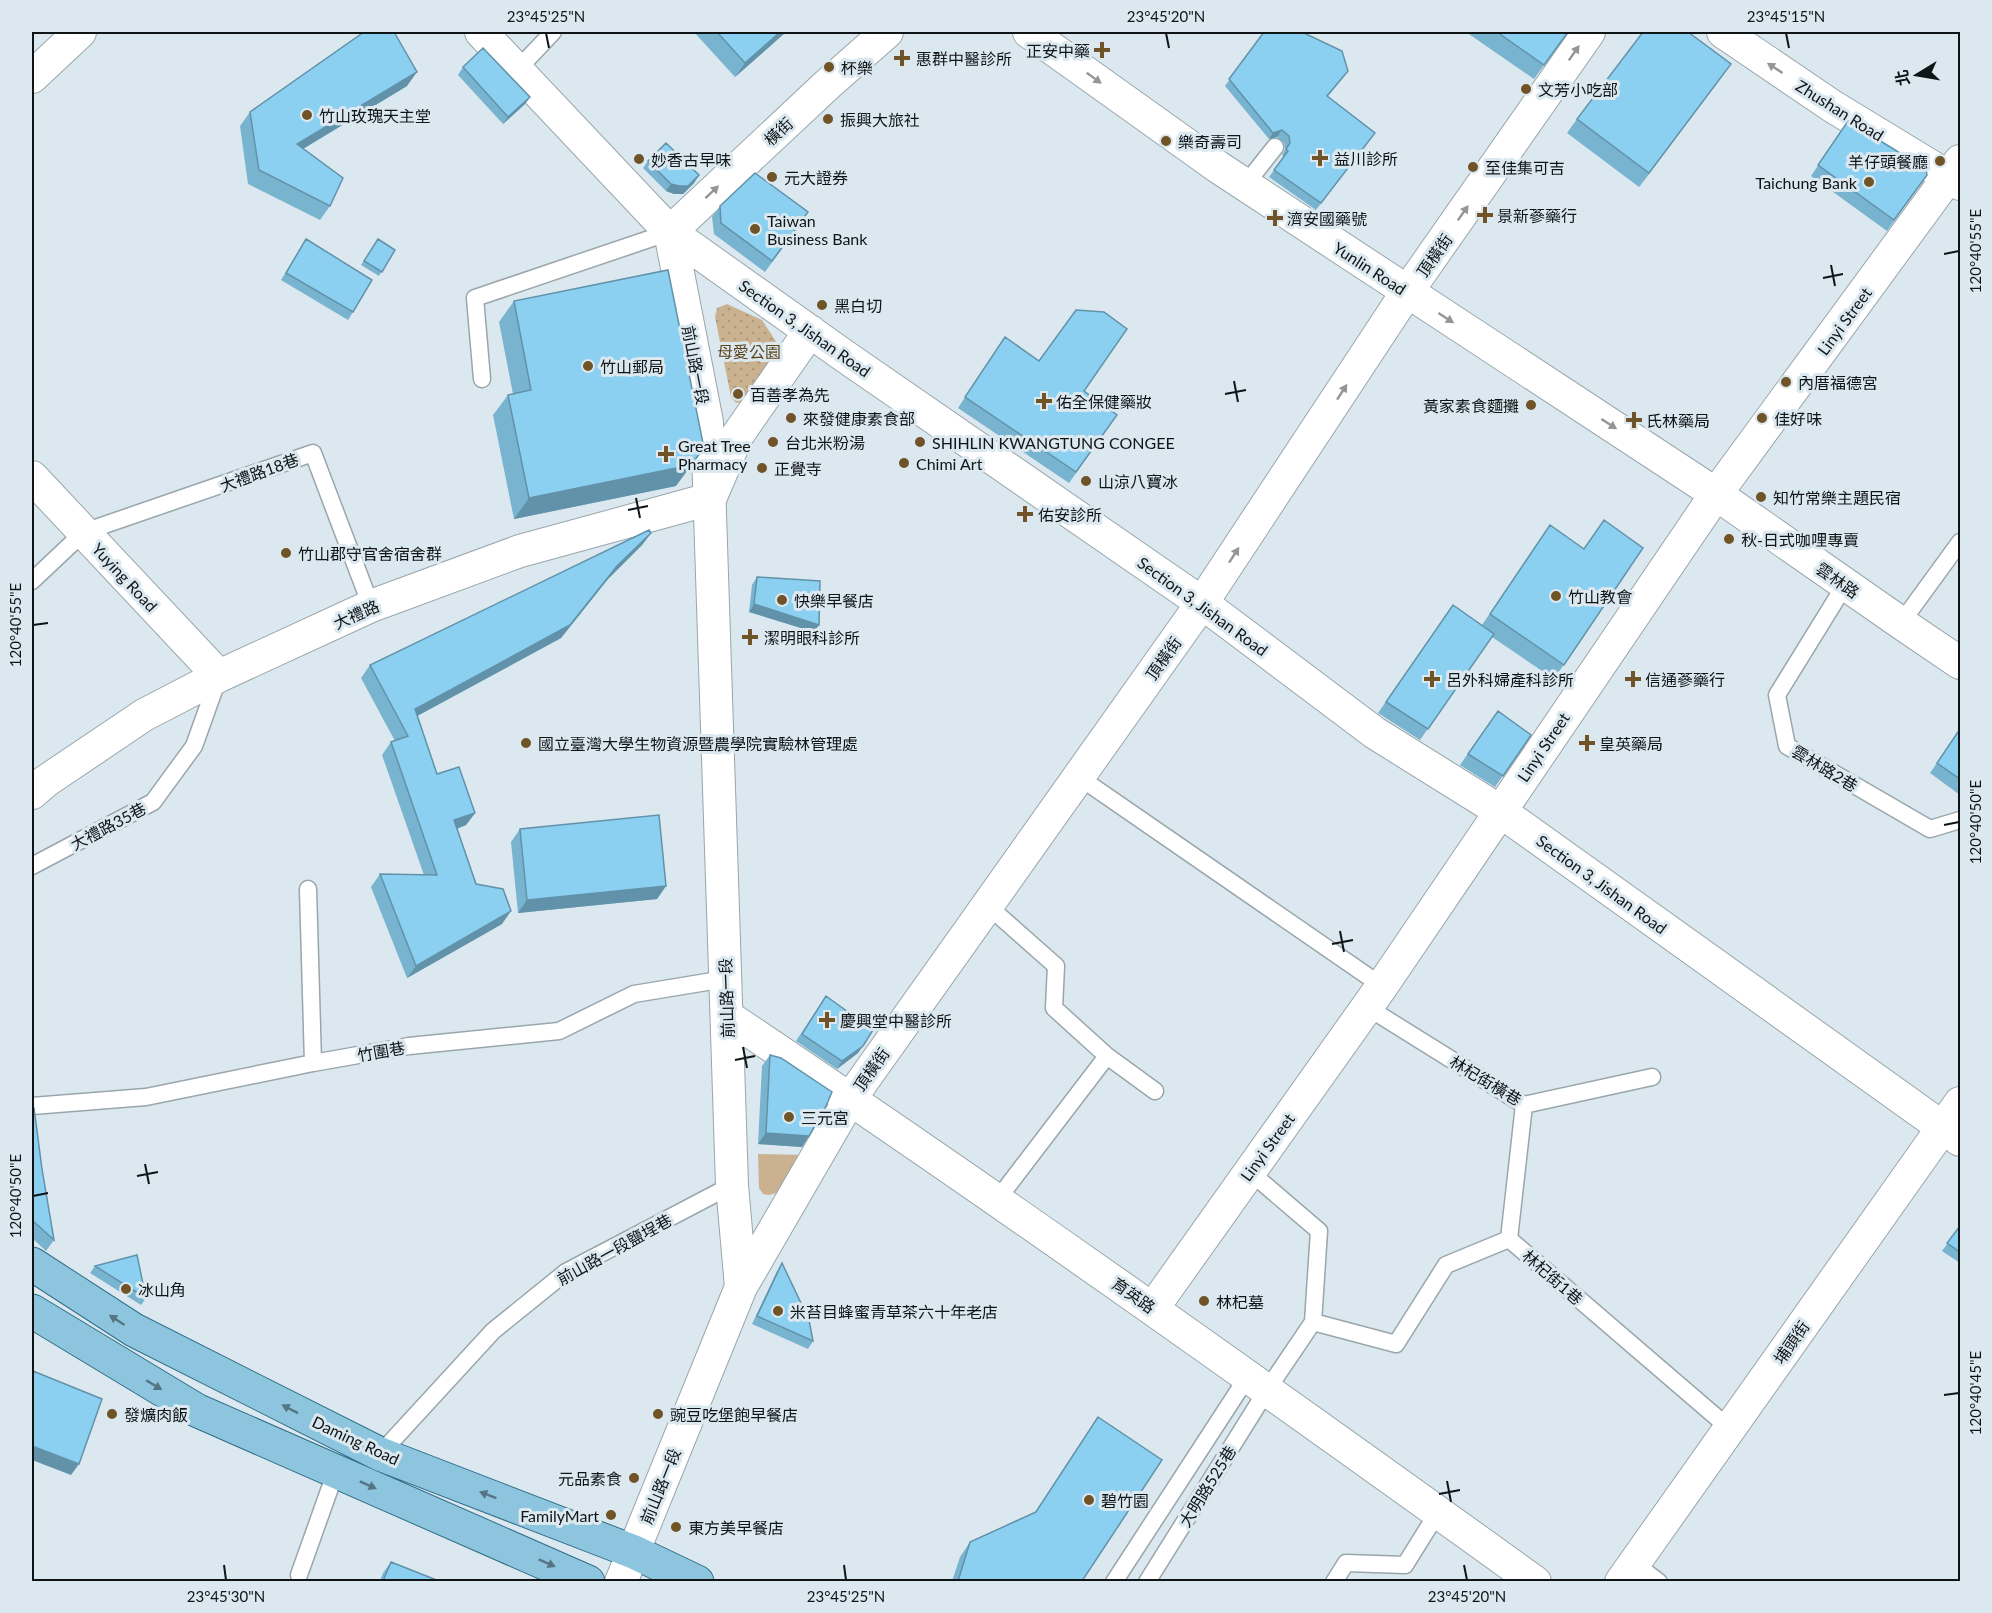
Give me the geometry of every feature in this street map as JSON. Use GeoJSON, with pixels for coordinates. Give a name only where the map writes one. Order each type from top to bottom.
{"type":"FeatureCollection","features":[{"type":"Feature","properties":{"kind":"main road","name":"Daming Road"},"geometry":{"type":"LineString","coordinates":[[32,1264],[134,1330],[380,1454],[634,1552],[697,1581]]}},
{"type":"Feature","properties":{"kind":"main road"},"geometry":{"type":"LineString","coordinates":[[32,1311],[196,1410],[588,1581]]}},
{"type":"Feature","properties":{"kind":"street"},"geometry":{"type":"LineString","coordinates":[[32,77],[80,32]]}},
{"type":"Feature","properties":{"kind":"street","name":"Section 3, Jishan Road"},"geometry":{"type":"LineString","coordinates":[[481,32],[670,232],[1202,603],[1375,733],[1500,811],[1955,1123]]}},
{"type":"Feature","properties":{"kind":"street","name":"橫街"},"geometry":{"type":"LineString","coordinates":[[670,232],[887,32]]}},
{"type":"Feature","properties":{"kind":"street","name":"Yunlin Road"},"geometry":{"type":"LineString","coordinates":[[1029,32],[1245,185],[1716,495]]}},
{"type":"Feature","properties":{"kind":"street","name":"頂橫街"},"geometry":{"type":"LineString","coordinates":[[741,1287],[850,1099],[1202,603],[1407,292],[1590,32]]}},
{"type":"Feature","properties":{"kind":"street","name":"Zhushan Road"},"geometry":{"type":"LineString","coordinates":[[1723,32],[1832,106],[1957,174]]}},
{"type":"Feature","properties":{"kind":"street","name":"Linyi Street"},"geometry":{"type":"LineString","coordinates":[[1153,1308],[1375,997],[1716,495],[1957,174]]}},
{"type":"Feature","properties":{"kind":"street","name":"前山路一段"},"geometry":{"type":"LineString","coordinates":[[621,1581],[741,1287],[732,1185],[707,422],[670,232]]}},
{"type":"Feature","properties":{"kind":"street","name":"前山路一段"},"geometry":{"type":"LineString","coordinates":[[710,499],[737,436],[810,331]]}},
{"type":"Feature","properties":{"kind":"street","name":"Yuying Road"},"geometry":{"type":"LineString","coordinates":[[32,477],[219,676]]}},
{"type":"Feature","properties":{"kind":"street","name":"雲林路"},"geometry":{"type":"LineString","coordinates":[[1716,495],[1960,663]]}},
{"type":"Feature","properties":{"kind":"street","name":"大禮路"},"geometry":{"type":"LineString","coordinates":[[32,793],[46,781],[144,715],[219,676],[371,606],[520,551],[710,499]]}},
{"type":"Feature","properties":{"kind":"street","name":"育英路"},"geometry":{"type":"LineString","coordinates":[[727,1016],[1153,1308],[1535,1581]]}},
{"type":"Feature","properties":{"kind":"street","name":"埔頭街"},"geometry":{"type":"LineString","coordinates":[[1628,1572],[1729,1428],[1955,1123]]}},
{"type":"Feature","properties":{"kind":"lane"},"geometry":{"type":"LineString","coordinates":[[518,69],[554,32]]}},
{"type":"Feature","properties":{"kind":"lane"},"geometry":{"type":"LineString","coordinates":[[1245,185],[1275,147]]}},
{"type":"Feature","properties":{"kind":"lane"},"geometry":{"type":"LineString","coordinates":[[482,379],[475,298],[670,232]]}},
{"type":"Feature","properties":{"kind":"lane","name":"大禮路18巷"},"geometry":{"type":"LineString","coordinates":[[84,532],[313,453],[371,606]]}},
{"type":"Feature","properties":{"kind":"lane"},"geometry":{"type":"LineString","coordinates":[[32,581],[84,532]]}},
{"type":"Feature","properties":{"kind":"lane"},"geometry":{"type":"LineString","coordinates":[[1900,623],[1960,542]]}},
{"type":"Feature","properties":{"kind":"lane","name":"雲林路2巷"},"geometry":{"type":"LineString","coordinates":[[1845,585],[1777,695],[1787,747],[1930,829],[1960,820]]}},
{"type":"Feature","properties":{"kind":"lane","name":"大禮路35巷"},"geometry":{"type":"LineString","coordinates":[[32,866],[153,802],[194,746],[219,676]]}},
{"type":"Feature","properties":{"kind":"lane","name":"林杞街橫巷"},"geometry":{"type":"LineString","coordinates":[[1078,777],[1524,1106],[1652,1077]]}},
{"type":"Feature","properties":{"kind":"lane"},"geometry":{"type":"LineString","coordinates":[[308,889],[313,1063]]}},
{"type":"Feature","properties":{"kind":"lane"},"geometry":{"type":"LineString","coordinates":[[987,905],[1056,966],[1054,1008],[1107,1056],[1155,1091]]}},
{"type":"Feature","properties":{"kind":"lane","name":"竹圍巷"},"geometry":{"type":"LineString","coordinates":[[32,1106],[146,1097],[409,1046],[559,1031],[634,994],[725,979]]}},
{"type":"Feature","properties":{"kind":"lane"},"geometry":{"type":"LineString","coordinates":[[996,1200],[1107,1056]]}},
{"type":"Feature","properties":{"kind":"lane"},"geometry":{"type":"LineString","coordinates":[[1509,1239],[1524,1106]]}},
{"type":"Feature","properties":{"kind":"lane"},"geometry":{"type":"LineString","coordinates":[[1113,1581],[1258,1383],[1313,1322],[1320,1231],[1250,1172]]}},
{"type":"Feature","properties":{"kind":"lane","name":"前山路一段鹽埕巷"},"geometry":{"type":"LineString","coordinates":[[380,1454],[493,1330],[566,1272],[732,1185]]}},
{"type":"Feature","properties":{"kind":"lane","name":"林杞街1巷"},"geometry":{"type":"LineString","coordinates":[[1313,1322],[1396,1344],[1446,1265],[1509,1239],[1729,1428]]}},
{"type":"Feature","properties":{"kind":"lane","name":"大明路525巷"},"geometry":{"type":"LineString","coordinates":[[1147,1581],[1258,1383]]}},
{"type":"Feature","properties":{"kind":"lane"},"geometry":{"type":"LineString","coordinates":[[299,1575],[336,1471]]}},
{"type":"Feature","properties":{"kind":"lane"},"geometry":{"type":"LineString","coordinates":[[1334,1581],[1346,1563],[1405,1565],[1438,1512]]}},
{"type":"Feature","properties":{"kind":"lane"},"geometry":{"type":"LineString","coordinates":[[1628,1572],[1659,1581]]}},
{"type":"Feature","properties":{"kind":"green space","name":"母愛公園"},"geometry":{"type":"Polygon","coordinates":[[[727,304],[762,320],[777,343],[776,360],[743,402],[736,403],[731,397],[715,317],[717,308],[727,304]]]}},
{"type":"Feature","properties":{"kind":"green space"},"geometry":{"type":"Polygon","coordinates":[[[758,1154],[804,1155],[780,1192],[769,1195],[763,1194],[759,1188],[758,1154]]]}},
{"type":"Feature","properties":{"kind":"building","name":"竹山玫瑰天主堂"},"geometry":{"type":"Polygon","coordinates":[[[364,32],[394,32],[417,72],[297,144],[343,178],[330,206],[259,170],[250,112],[364,32]]]}},
{"type":"Feature","properties":{"kind":"building"},"geometry":{"type":"Polygon","coordinates":[[[717,32],[780,32],[745,63],[717,32]]]}},
{"type":"Feature","properties":{"kind":"building"},"geometry":{"type":"Polygon","coordinates":[[[1264,32],[1302,32],[1342,51],[1348,71],[1327,96],[1375,133],[1321,203],[1274,170],[1288,151],[1286,149],[1290,143],[1289,136],[1282,130],[1273,133],[1229,79],[1264,32]]]}},
{"type":"Feature","properties":{"kind":"building"},"geometry":{"type":"Polygon","coordinates":[[[1497,32],[1568,32],[1544,65],[1497,32]]]}},
{"type":"Feature","properties":{"kind":"building"},"geometry":{"type":"Polygon","coordinates":[[[1643,32],[1688,32],[1731,64],[1649,173],[1577,119],[1643,32]]]}},
{"type":"Feature","properties":{"kind":"building"},"geometry":{"type":"Polygon","coordinates":[[[483,48],[530,97],[508,117],[463,67],[483,48]]]}},
{"type":"Feature","properties":{"kind":"building","name":"Taichung Bank"},"geometry":{"type":"Polygon","coordinates":[[[1848,121],[1926,169],[1927,175],[1894,220],[1818,165],[1848,121]]]}},
{"type":"Feature","properties":{"kind":"building"},"geometry":{"type":"Polygon","coordinates":[[[666,143],[699,175],[688,186],[671,184],[648,161],[666,143]]]}},
{"type":"Feature","properties":{"kind":"building","name":"Taiwan Business Bank"},"geometry":{"type":"Polygon","coordinates":[[[755,173],[808,212],[772,261],[721,223],[720,206],[755,173]]]}},
{"type":"Feature","properties":{"kind":"building"},"geometry":{"type":"Polygon","coordinates":[[[306,239],[372,280],[353,312],[286,273],[306,239]]]}},
{"type":"Feature","properties":{"kind":"building"},"geometry":{"type":"Polygon","coordinates":[[[378,239],[395,250],[382,272],[364,261],[378,239]]]}},
{"type":"Feature","properties":{"kind":"building","name":"竹山郵局"},"geometry":{"type":"Polygon","coordinates":[[[668,270],[704,448],[691,465],[529,498],[508,395],[531,390],[514,301],[668,270]]]}},
{"type":"Feature","properties":{"kind":"building"},"geometry":{"type":"Polygon","coordinates":[[[1076,310],[1104,312],[1127,329],[1084,391],[1117,415],[1076,472],[965,397],[1005,337],[1039,361],[1076,310]]]}},
{"type":"Feature","properties":{"kind":"building","name":"竹山教會"},"geometry":{"type":"Polygon","coordinates":[[[1604,520],[1643,548],[1564,665],[1490,614],[1550,525],[1584,549],[1604,520]]]}},
{"type":"Feature","properties":{"kind":"building"},"geometry":{"type":"Polygon","coordinates":[[[649,530],[651,533],[617,566],[570,625],[415,709],[437,774],[459,767],[475,813],[454,820],[476,884],[503,889],[511,911],[416,966],[380,874],[437,875],[391,742],[408,736],[370,665],[649,530]]]}},
{"type":"Feature","properties":{"kind":"building","name":"快樂早餐店"},"geometry":{"type":"Polygon","coordinates":[[[757,577],[820,581],[819,625],[754,604],[757,577]]]}},
{"type":"Feature","properties":{"kind":"building","name":"呂外科婦產科診所"},"geometry":{"type":"Polygon","coordinates":[[[1453,605],[1494,634],[1428,729],[1386,702],[1453,605]]]}},
{"type":"Feature","properties":{"kind":"building"},"geometry":{"type":"Polygon","coordinates":[[[1498,711],[1531,735],[1503,776],[1468,754],[1498,711]]]}},
{"type":"Feature","properties":{"kind":"building"},"geometry":{"type":"Polygon","coordinates":[[[1960,729],[1960,779],[1937,763],[1960,729]]]}},
{"type":"Feature","properties":{"kind":"building"},"geometry":{"type":"Polygon","coordinates":[[[659,815],[666,886],[527,900],[520,829],[659,815]]]}},
{"type":"Feature","properties":{"kind":"building","name":"慶興堂中醫診所"},"geometry":{"type":"Polygon","coordinates":[[[826,996],[873,1030],[863,1046],[842,1061],[802,1034],[826,996]]]}},
{"type":"Feature","properties":{"kind":"building","name":"三元宮"},"geometry":{"type":"Polygon","coordinates":[[[770,1055],[781,1058],[832,1092],[809,1136],[766,1133],[770,1055]]]}},
{"type":"Feature","properties":{"kind":"building"},"geometry":{"type":"Polygon","coordinates":[[[32,1108],[34,1108],[54,1240],[32,1220],[32,1108]]]}},
{"type":"Feature","properties":{"kind":"building"},"geometry":{"type":"Polygon","coordinates":[[[1960,1226],[1960,1252],[1947,1243],[1960,1226]]]}},
{"type":"Feature","properties":{"kind":"building"},"geometry":{"type":"Polygon","coordinates":[[[137,1255],[146,1298],[95,1266],[137,1255]]]}},
{"type":"Feature","properties":{"kind":"building","name":"米苔目蜂蜜青草茶六十年老店"},"geometry":{"type":"Polygon","coordinates":[[[782,1263],[809,1320],[813,1341],[757,1316],[782,1263]]]}},
{"type":"Feature","properties":{"kind":"building"},"geometry":{"type":"Polygon","coordinates":[[[33,1371],[102,1399],[79,1464],[32,1446],[33,1371]]]}},
{"type":"Feature","properties":{"kind":"building","name":"碧竹園"},"geometry":{"type":"Polygon","coordinates":[[[1098,1417],[1162,1460],[1082,1581],[958,1581],[970,1542],[1036,1512],[1098,1417]]]}},
{"type":"Feature","properties":{"kind":"building"},"geometry":{"type":"Polygon","coordinates":[[[391,1562],[439,1581],[383,1581],[391,1562]]]}},
{"type":"Feature","properties":{"kind":"place","name":"正安中藥"},"geometry":{"type":"Point","coordinates":[1102,50]}},
{"type":"Feature","properties":{"kind":"place","name":"惠群中醫診所"},"geometry":{"type":"Point","coordinates":[902,58]}},
{"type":"Feature","properties":{"kind":"place","name":"杯樂"},"geometry":{"type":"Point","coordinates":[829,67]}},
{"type":"Feature","properties":{"kind":"place","name":"文芳小吃部"},"geometry":{"type":"Point","coordinates":[1526,89]}},
{"type":"Feature","properties":{"kind":"place","name":"竹山玫瑰天主堂"},"geometry":{"type":"Point","coordinates":[307,115]}},
{"type":"Feature","properties":{"kind":"place","name":"振興大旅社"},"geometry":{"type":"Point","coordinates":[828,119]}},
{"type":"Feature","properties":{"kind":"place","name":"樂奇壽司"},"geometry":{"type":"Point","coordinates":[1166,141]}},
{"type":"Feature","properties":{"kind":"place","name":"益川診所"},"geometry":{"type":"Point","coordinates":[1320,158]}},
{"type":"Feature","properties":{"kind":"place","name":"妙香古早味"},"geometry":{"type":"Point","coordinates":[639,159]}},
{"type":"Feature","properties":{"kind":"place","name":"羊仔頭餐廳"},"geometry":{"type":"Point","coordinates":[1940,161]}},
{"type":"Feature","properties":{"kind":"place","name":"至佳集可吉"},"geometry":{"type":"Point","coordinates":[1473,167]}},
{"type":"Feature","properties":{"kind":"place","name":"元大證券"},"geometry":{"type":"Point","coordinates":[772,177]}},
{"type":"Feature","properties":{"kind":"place","name":"Taichung Bank"},"geometry":{"type":"Point","coordinates":[1869,182]}},
{"type":"Feature","properties":{"kind":"place","name":"景新蔘藥行"},"geometry":{"type":"Point","coordinates":[1485,215]}},
{"type":"Feature","properties":{"kind":"place","name":"濟安國藥號"},"geometry":{"type":"Point","coordinates":[1275,218]}},
{"type":"Feature","properties":{"kind":"place","name":"Taiwan Business Bank"},"geometry":{"type":"Point","coordinates":[755,229]}},
{"type":"Feature","properties":{"kind":"place","name":"黑白切"},"geometry":{"type":"Point","coordinates":[822,305]}},
{"type":"Feature","properties":{"kind":"place","name":"竹山郵局"},"geometry":{"type":"Point","coordinates":[588,366]}},
{"type":"Feature","properties":{"kind":"place","name":"內厝福德宮"},"geometry":{"type":"Point","coordinates":[1786,382]}},
{"type":"Feature","properties":{"kind":"place","name":"百善孝為先"},"geometry":{"type":"Point","coordinates":[738,394]}},
{"type":"Feature","properties":{"kind":"place","name":"佑全保健藥妝"},"geometry":{"type":"Point","coordinates":[1044,401]}},
{"type":"Feature","properties":{"kind":"place","name":"黃家素食麵攤"},"geometry":{"type":"Point","coordinates":[1531,405]}},
{"type":"Feature","properties":{"kind":"place","name":"來發健康素食部"},"geometry":{"type":"Point","coordinates":[791,418]}},
{"type":"Feature","properties":{"kind":"place","name":"佳好味"},"geometry":{"type":"Point","coordinates":[1762,418]}},
{"type":"Feature","properties":{"kind":"place","name":"氏林藥局"},"geometry":{"type":"Point","coordinates":[1634,420]}},
{"type":"Feature","properties":{"kind":"place","name":"台北米粉湯"},"geometry":{"type":"Point","coordinates":[773,442]}},
{"type":"Feature","properties":{"kind":"place","name":"SHIHLIN KWANGTUNG CONGEE"},"geometry":{"type":"Point","coordinates":[920,442]}},
{"type":"Feature","properties":{"kind":"place","name":"Great Tree Pharmacy"},"geometry":{"type":"Point","coordinates":[666,454]}},
{"type":"Feature","properties":{"kind":"place","name":"Chimi Art"},"geometry":{"type":"Point","coordinates":[904,463]}},
{"type":"Feature","properties":{"kind":"place","name":"正覺寺"},"geometry":{"type":"Point","coordinates":[762,468]}},
{"type":"Feature","properties":{"kind":"place","name":"山涼八寶冰"},"geometry":{"type":"Point","coordinates":[1086,481]}},
{"type":"Feature","properties":{"kind":"place","name":"知竹常樂主題民宿"},"geometry":{"type":"Point","coordinates":[1761,497]}},
{"type":"Feature","properties":{"kind":"place","name":"佑安診所"},"geometry":{"type":"Point","coordinates":[1025,514]}},
{"type":"Feature","properties":{"kind":"place","name":"秋-日式咖哩專賣"},"geometry":{"type":"Point","coordinates":[1729,539]}},
{"type":"Feature","properties":{"kind":"place","name":"竹山郡守官舍宿舍群"},"geometry":{"type":"Point","coordinates":[286,553]}},
{"type":"Feature","properties":{"kind":"place","name":"竹山教會"},"geometry":{"type":"Point","coordinates":[1556,596]}},
{"type":"Feature","properties":{"kind":"place","name":"快樂早餐店"},"geometry":{"type":"Point","coordinates":[782,600]}},
{"type":"Feature","properties":{"kind":"place","name":"潔明眼科診所"},"geometry":{"type":"Point","coordinates":[750,637]}},
{"type":"Feature","properties":{"kind":"place","name":"呂外科婦產科診所"},"geometry":{"type":"Point","coordinates":[1432,679]}},
{"type":"Feature","properties":{"kind":"place","name":"信通蔘藥行"},"geometry":{"type":"Point","coordinates":[1633,679]}},
{"type":"Feature","properties":{"kind":"place","name":"國立臺灣大學生物資源暨農學院實驗林管理處"},"geometry":{"type":"Point","coordinates":[526,743]}},
{"type":"Feature","properties":{"kind":"place","name":"皇英藥局"},"geometry":{"type":"Point","coordinates":[1587,743]}},
{"type":"Feature","properties":{"kind":"place","name":"慶興堂中醫診所"},"geometry":{"type":"Point","coordinates":[827,1020]}},
{"type":"Feature","properties":{"kind":"place","name":"三元宮"},"geometry":{"type":"Point","coordinates":[789,1117]}},
{"type":"Feature","properties":{"kind":"place","name":"冰山角"},"geometry":{"type":"Point","coordinates":[126,1289]}},
{"type":"Feature","properties":{"kind":"place","name":"林杞墓"},"geometry":{"type":"Point","coordinates":[1204,1301]}},
{"type":"Feature","properties":{"kind":"place","name":"米苔目蜂蜜青草茶六十年老店"},"geometry":{"type":"Point","coordinates":[778,1311]}},
{"type":"Feature","properties":{"kind":"place","name":"發爌肉飯"},"geometry":{"type":"Point","coordinates":[112,1414]}},
{"type":"Feature","properties":{"kind":"place","name":"豌豆吃堡飽早餐店"},"geometry":{"type":"Point","coordinates":[658,1414]}},
{"type":"Feature","properties":{"kind":"place","name":"元品素食"},"geometry":{"type":"Point","coordinates":[634,1478]}},
{"type":"Feature","properties":{"kind":"place","name":"碧竹園"},"geometry":{"type":"Point","coordinates":[1089,1500]}},
{"type":"Feature","properties":{"kind":"place","name":"FamilyMart"},"geometry":{"type":"Point","coordinates":[611,1515]}},
{"type":"Feature","properties":{"kind":"place","name":"東方美早餐店"},"geometry":{"type":"Point","coordinates":[676,1527]}}]}
